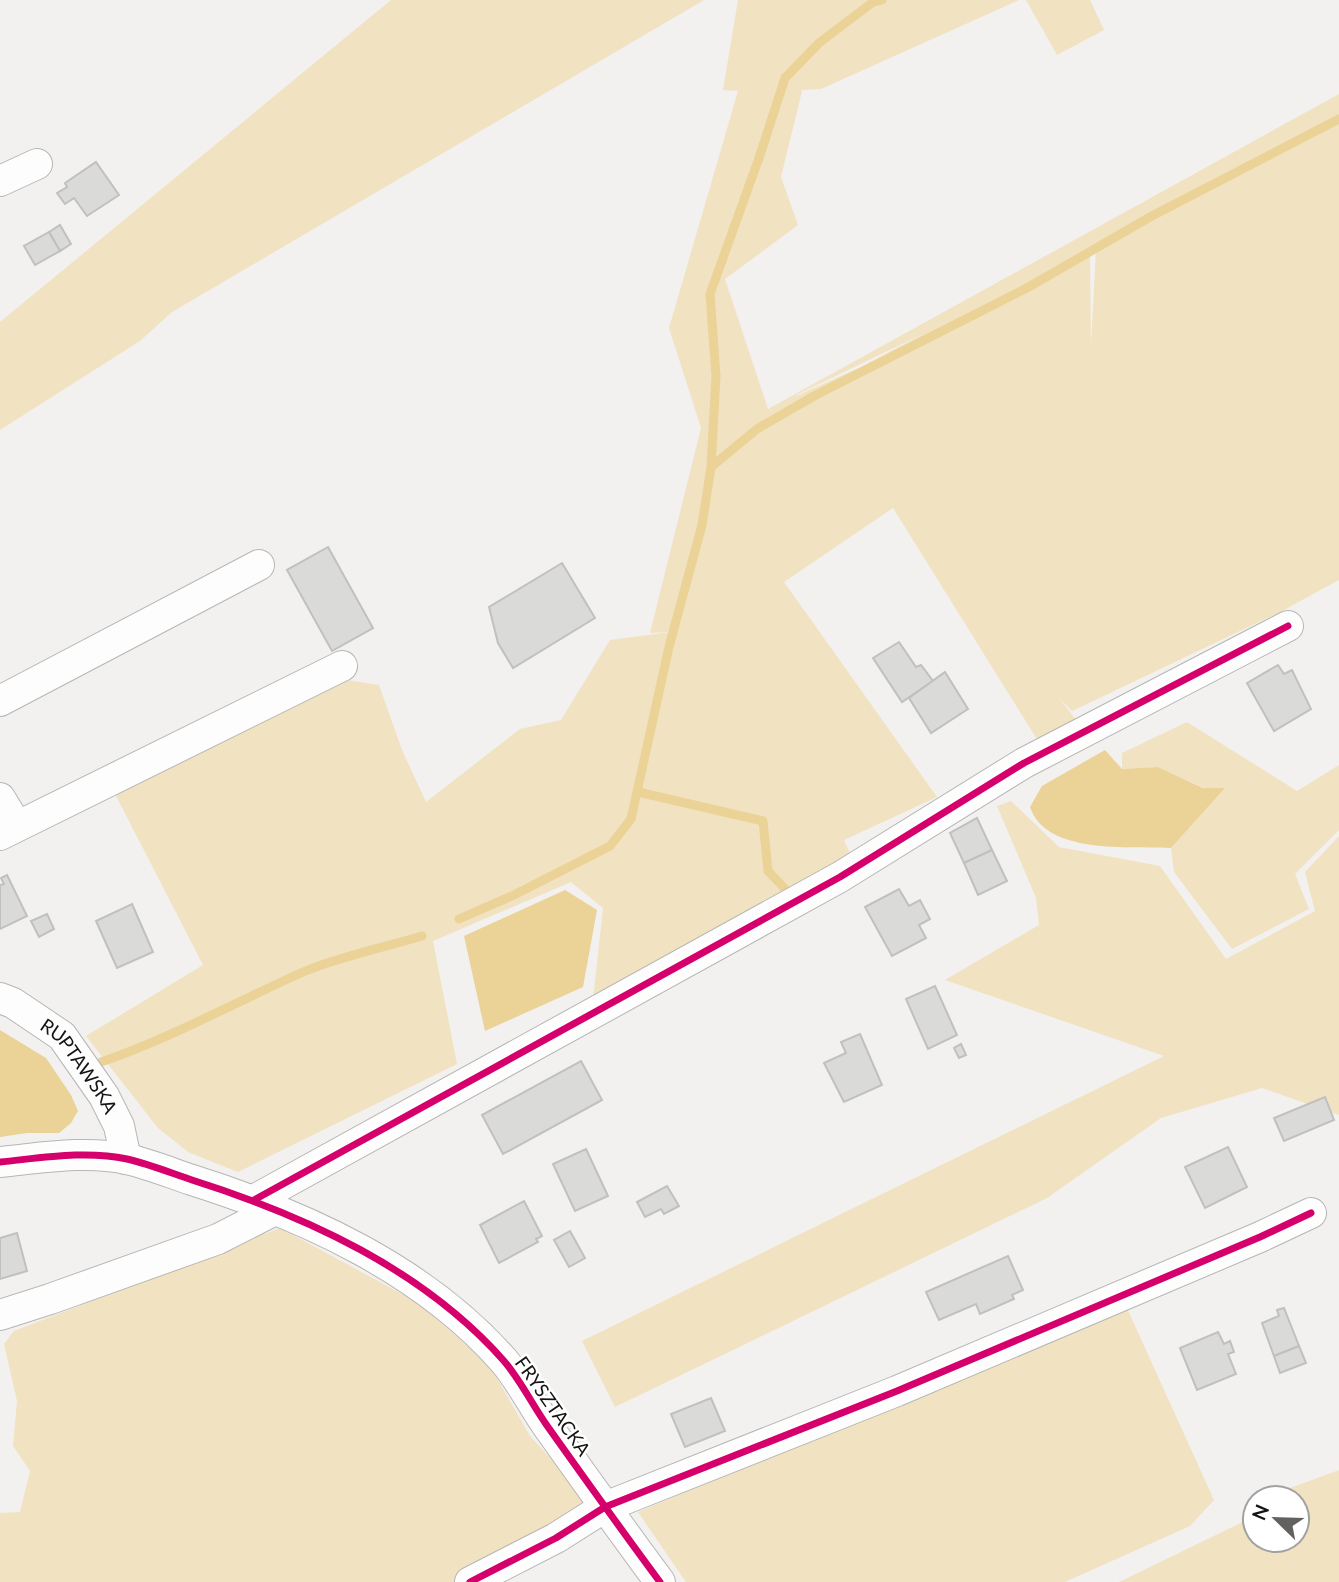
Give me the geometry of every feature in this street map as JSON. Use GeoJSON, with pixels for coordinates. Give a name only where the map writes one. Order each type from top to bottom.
{"type":"FeatureCollection","features":[{"type":"Feature","properties":{"kind":"street"},"geometry":{"type":"LineString","coordinates":[[0,181],[37,164]]}},
{"type":"Feature","properties":{"kind":"street"},"geometry":{"type":"LineString","coordinates":[[0,701],[259,565]]}},
{"type":"Feature","properties":{"kind":"street"},"geometry":{"type":"LineString","coordinates":[[0,1315],[218,1239],[265,1205],[840,877],[1024,763],[1288,626]]}},
{"type":"Feature","properties":{"kind":"street"},"geometry":{"type":"LineString","coordinates":[[0,799],[9,831],[342,666]]}},
{"type":"Feature","properties":{"kind":"street","name":"RUPTAWSKA"},"geometry":{"type":"LineString","coordinates":[[0,998],[13,1003],[62,1036],[104,1096],[119,1126],[126,1159]]}},
{"type":"Feature","properties":{"kind":"street","name":"FRYSZTACKA"},"geometry":{"type":"LineString","coordinates":[[0,1162],[84,1155],[126,1159],[265,1205],[356,1248],[451,1309],[480,1335],[506,1364],[660,1582]]}},
{"type":"Feature","properties":{"kind":"street"},"geometry":{"type":"LineString","coordinates":[[470,1582],[556,1538],[605,1507],[897,1391],[1311,1213]]}},
{"type":"Feature","properties":{"kind":"shaded area"},"geometry":{"type":"Polygon","coordinates":[[[391,0],[704,0],[172,312],[140,341],[0,430],[0,322],[391,0]]]}},
{"type":"Feature","properties":{"kind":"shaded area"},"geometry":{"type":"Polygon","coordinates":[[[738,0],[1019,0],[821,89],[800,90],[802,91],[781,177],[798,225],[725,279],[768,409],[1339,94],[1339,580],[1280,612],[1072,711],[1059,698],[1076,720],[1040,744],[893,508],[784,582],[937,797],[844,840],[853,860],[593,999],[603,908],[571,882],[433,941],[457,1064],[238,1172],[188,1152],[158,1128],[86,1036],[203,965],[114,792],[347,680],[379,685],[402,750],[426,802],[520,729],[561,720],[610,640],[671,632],[650,633],[701,428],[669,328],[738,91],[723,90],[738,0]],[[1096,249],[1090,252],[1091,346],[1096,249]],[[925,333],[796,395],[796,396],[863,366],[925,333]]]}},
{"type":"Feature","properties":{"kind":"shaded area"},"geometry":{"type":"Polygon","coordinates":[[[1026,0],[1090,0],[1104,30],[1057,55],[1026,0]]]}},
{"type":"Feature","properties":{"kind":"shaded area"},"geometry":{"type":"Polygon","coordinates":[[[1187,722],[1297,791],[1339,765],[1339,830],[1295,874],[1309,909],[1232,949],[1174,872],[1171,848],[1224,789],[1204,788],[1158,767],[1122,769],[1122,753],[1187,722]]]}},
{"type":"Feature","properties":{"kind":"shaded area"},"geometry":{"type":"Polygon","coordinates":[[[1105,750],[1122,769],[1158,767],[1203,788],[1225,788],[1171,848],[1091,845],[1071,841],[1053,833],[1039,822],[1030,807],[1042,786],[1105,750]]]}},
{"type":"Feature","properties":{"kind":"shaded area"},"geometry":{"type":"Polygon","coordinates":[[[1011,801],[1059,847],[1160,866],[1226,959],[1315,911],[1305,872],[1339,836],[1339,1115],[1262,1088],[1161,1118],[1047,1198],[615,1407],[582,1341],[1164,1056],[945,980],[1039,925],[1036,898],[997,806],[1011,801]]]}},
{"type":"Feature","properties":{"kind":"shaded area"},"geometry":{"type":"Polygon","coordinates":[[[565,890],[597,910],[583,987],[485,1031],[464,936],[565,890]]]}},
{"type":"Feature","properties":{"kind":"shaded area"},"geometry":{"type":"Polygon","coordinates":[[[0,1030],[46,1058],[71,1095],[78,1111],[71,1123],[59,1133],[27,1133],[0,1137],[0,1030]]]}},
{"type":"Feature","properties":{"kind":"shaded area"},"geometry":{"type":"Polygon","coordinates":[[[280,1228],[417,1302],[490,1366],[530,1436],[592,1504],[473,1582],[0,1582],[0,1513],[20,1512],[30,1471],[13,1446],[17,1401],[4,1344],[14,1331],[280,1228]]]}},
{"type":"Feature","properties":{"kind":"shaded area"},"geometry":{"type":"Polygon","coordinates":[[[1126,1306],[1214,1500],[1190,1526],[1065,1582],[686,1582],[638,1512],[1126,1306]]]}},
{"type":"Feature","properties":{"kind":"shaded area"},"geometry":{"type":"Polygon","coordinates":[[[1339,1470],[1339,1582],[1119,1582],[1241,1523],[1241,1554],[1311,1554],[1311,1484],[1301,1484],[1339,1470]]]}},
{"type":"Feature","properties":{"kind":"building"},"geometry":{"type":"Polygon","coordinates":[[[96,162],[119,195],[87,216],[74,198],[65,204],[57,193],[67,187],[65,183],[96,162]]]}},
{"type":"Feature","properties":{"kind":"building"},"geometry":{"type":"Polygon","coordinates":[[[60,225],[71,244],[60,251],[49,232],[60,225]]]}},
{"type":"Feature","properties":{"kind":"building"},"geometry":{"type":"Polygon","coordinates":[[[49,232],[60,251],[35,265],[24,246],[49,232]]]}},
{"type":"Feature","properties":{"kind":"building"},"geometry":{"type":"Polygon","coordinates":[[[328,547],[373,628],[332,651],[287,570],[328,547]]]}},
{"type":"Feature","properties":{"kind":"building"},"geometry":{"type":"Polygon","coordinates":[[[562,563],[595,618],[513,668],[498,643],[489,607],[562,563]]]}},
{"type":"Feature","properties":{"kind":"building"},"geometry":{"type":"Polygon","coordinates":[[[899,642],[916,667],[921,665],[933,681],[902,702],[873,658],[899,642]]]}},
{"type":"Feature","properties":{"kind":"building"},"geometry":{"type":"Polygon","coordinates":[[[1278,665],[1284,674],[1292,670],[1311,709],[1274,731],[1247,683],[1278,665]]]}},
{"type":"Feature","properties":{"kind":"building"},"geometry":{"type":"Polygon","coordinates":[[[945,672],[968,709],[931,733],[909,698],[945,672]]]}},
{"type":"Feature","properties":{"kind":"building"},"geometry":{"type":"Polygon","coordinates":[[[977,818],[992,850],[964,863],[950,833],[977,818]]]}},
{"type":"Feature","properties":{"kind":"building"},"geometry":{"type":"Polygon","coordinates":[[[992,850],[1007,881],[978,895],[964,863],[992,850]]]}},
{"type":"Feature","properties":{"kind":"building"},"geometry":{"type":"Polygon","coordinates":[[[7,875],[27,916],[0,929],[0,885],[4,884],[1,878],[7,875]]]}},
{"type":"Feature","properties":{"kind":"building"},"geometry":{"type":"Polygon","coordinates":[[[899,889],[909,906],[920,900],[930,919],[919,925],[926,938],[892,956],[865,907],[899,889]]]}},
{"type":"Feature","properties":{"kind":"building"},"geometry":{"type":"Polygon","coordinates":[[[132,904],[153,952],[117,968],[96,921],[132,904]]]}},
{"type":"Feature","properties":{"kind":"building"},"geometry":{"type":"Polygon","coordinates":[[[47,914],[54,929],[39,937],[31,921],[47,914]]]}},
{"type":"Feature","properties":{"kind":"building"},"geometry":{"type":"Polygon","coordinates":[[[935,986],[957,1035],[928,1049],[906,999],[935,986]]]}},
{"type":"Feature","properties":{"kind":"building"},"geometry":{"type":"Polygon","coordinates":[[[860,1034],[882,1085],[844,1102],[824,1063],[846,1053],[841,1042],[860,1034]]]}},
{"type":"Feature","properties":{"kind":"building"},"geometry":{"type":"Polygon","coordinates":[[[961,1044],[966,1055],[959,1058],[954,1048],[961,1044]]]}},
{"type":"Feature","properties":{"kind":"building"},"geometry":{"type":"Polygon","coordinates":[[[581,1061],[602,1100],[503,1154],[482,1115],[581,1061]]]}},
{"type":"Feature","properties":{"kind":"building"},"geometry":{"type":"Polygon","coordinates":[[[1325,1097],[1334,1120],[1284,1141],[1274,1118],[1325,1097]]]}},
{"type":"Feature","properties":{"kind":"building"},"geometry":{"type":"Polygon","coordinates":[[[1228,1147],[1247,1187],[1205,1208],[1185,1167],[1228,1147]]]}},
{"type":"Feature","properties":{"kind":"building"},"geometry":{"type":"Polygon","coordinates":[[[586,1149],[608,1196],[575,1211],[553,1164],[586,1149]]]}},
{"type":"Feature","properties":{"kind":"building"},"geometry":{"type":"Polygon","coordinates":[[[667,1186],[679,1206],[664,1214],[661,1209],[645,1217],[637,1202],[667,1186]]]}},
{"type":"Feature","properties":{"kind":"building"},"geometry":{"type":"Polygon","coordinates":[[[524,1201],[542,1236],[536,1239],[538,1242],[499,1263],[480,1225],[524,1201]]]}},
{"type":"Feature","properties":{"kind":"building"},"geometry":{"type":"Polygon","coordinates":[[[570,1231],[585,1258],[569,1267],[554,1240],[570,1231]]]}},
{"type":"Feature","properties":{"kind":"building"},"geometry":{"type":"Polygon","coordinates":[[[17,1233],[27,1271],[0,1279],[0,1238],[17,1233]]]}},
{"type":"Feature","properties":{"kind":"building"},"geometry":{"type":"Polygon","coordinates":[[[1008,1256],[1023,1290],[1012,1295],[1014,1299],[980,1314],[976,1304],[939,1320],[926,1292],[1008,1256]]]}},
{"type":"Feature","properties":{"kind":"building"},"geometry":{"type":"Polygon","coordinates":[[[1284,1308],[1299,1346],[1274,1356],[1262,1323],[1279,1316],[1277,1310],[1284,1308]]]}},
{"type":"Feature","properties":{"kind":"building"},"geometry":{"type":"Polygon","coordinates":[[[1218,1332],[1224,1344],[1230,1341],[1234,1352],[1228,1354],[1236,1374],[1197,1390],[1180,1348],[1218,1332]]]}},
{"type":"Feature","properties":{"kind":"building"},"geometry":{"type":"Polygon","coordinates":[[[1299,1346],[1306,1363],[1280,1373],[1274,1356],[1299,1346]]]}},
{"type":"Feature","properties":{"kind":"building"},"geometry":{"type":"Polygon","coordinates":[[[711,1398],[725,1431],[685,1447],[671,1414],[711,1398]]]}},
{"type":"Feature","properties":{"kind":"waterway"},"geometry":{"type":"LineString","coordinates":[[459,919],[514,895],[610,846],[631,819],[669,647],[702,525],[711,467],[716,376],[710,294],[785,78],[819,43],[873,2],[882,0]]}},
{"type":"Feature","properties":{"kind":"waterway"},"geometry":{"type":"LineString","coordinates":[[711,467],[757,429],[814,396],[1027,288],[1150,217],[1339,119]]}},
{"type":"Feature","properties":{"kind":"waterway"},"geometry":{"type":"LineString","coordinates":[[638,792],[763,821],[768,871],[789,893]]}},
{"type":"Feature","properties":{"kind":"waterway"},"geometry":{"type":"LineString","coordinates":[[101,1062],[178,1031],[317,967],[422,936]]}},
{"type":"Feature","properties":{"kind":"cycle path"},"geometry":{"type":"LineString","coordinates":[[254,1200],[840,877],[1024,763],[1288,626]]}},
{"type":"Feature","properties":{"kind":"cycle path"},"geometry":{"type":"LineString","coordinates":[[0,1162],[80,1155],[111,1156],[135,1161],[278,1211],[320,1229],[400,1273],[438,1299],[504,1361],[548,1427],[660,1582]]}},
{"type":"Feature","properties":{"kind":"cycle path"},"geometry":{"type":"LineString","coordinates":[[470,1582],[556,1538],[605,1507],[897,1391],[1311,1213]]}}]}
